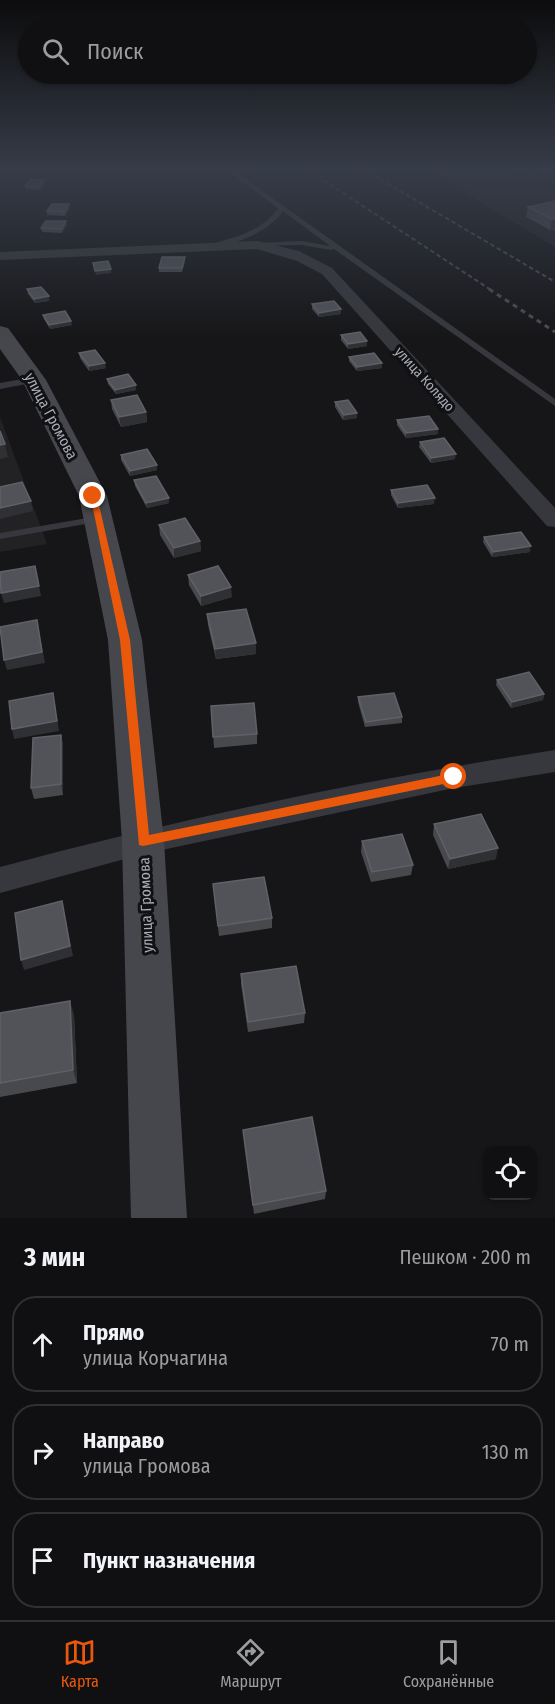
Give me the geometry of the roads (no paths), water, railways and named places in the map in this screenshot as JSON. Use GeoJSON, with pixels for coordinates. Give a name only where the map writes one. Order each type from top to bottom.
{"type":"FeatureCollection","features":[{"type":"Feature","properties":{"kind":"street","name":"улица Колядо"},"geometry":{"type":"LineString","coordinates":[[0,256],[257,245],[285,250],[311,260],[327,271],[555,521]]}},
{"type":"Feature","properties":{"kind":"street","name":"улица Громова"},"geometry":{"type":"LineString","coordinates":[[0,333],[17,383],[93,496],[125,640],[143,841],[159,1218]]}},
{"type":"Feature","properties":{"kind":"street"},"geometry":{"type":"LineString","coordinates":[[0,880],[143,841],[454,777],[555,761]]}},
{"type":"Feature","properties":{"kind":"lane"},"geometry":{"type":"LineString","coordinates":[[210,246],[259,231],[268,225]]}},
{"type":"Feature","properties":{"kind":"lane"},"geometry":{"type":"LineString","coordinates":[[303,225],[555,404]]}},
{"type":"Feature","properties":{"kind":"lane"},"geometry":{"type":"LineString","coordinates":[[257,245],[302,243],[336,249]]}},
{"type":"Feature","properties":{"kind":"lane"},"geometry":{"type":"LineString","coordinates":[[0,536],[99,519]]}},
{"type":"Feature","properties":{"kind":"railway"},"geometry":{"type":"LineString","coordinates":[[392,225],[491,290]]}},
{"type":"Feature","properties":{"kind":"railway"},"geometry":{"type":"LineString","coordinates":[[458,225],[555,282]]}},
{"type":"Feature","properties":{"kind":"railway"},"geometry":{"type":"LineString","coordinates":[[489,289],[555,332]]}}]}
